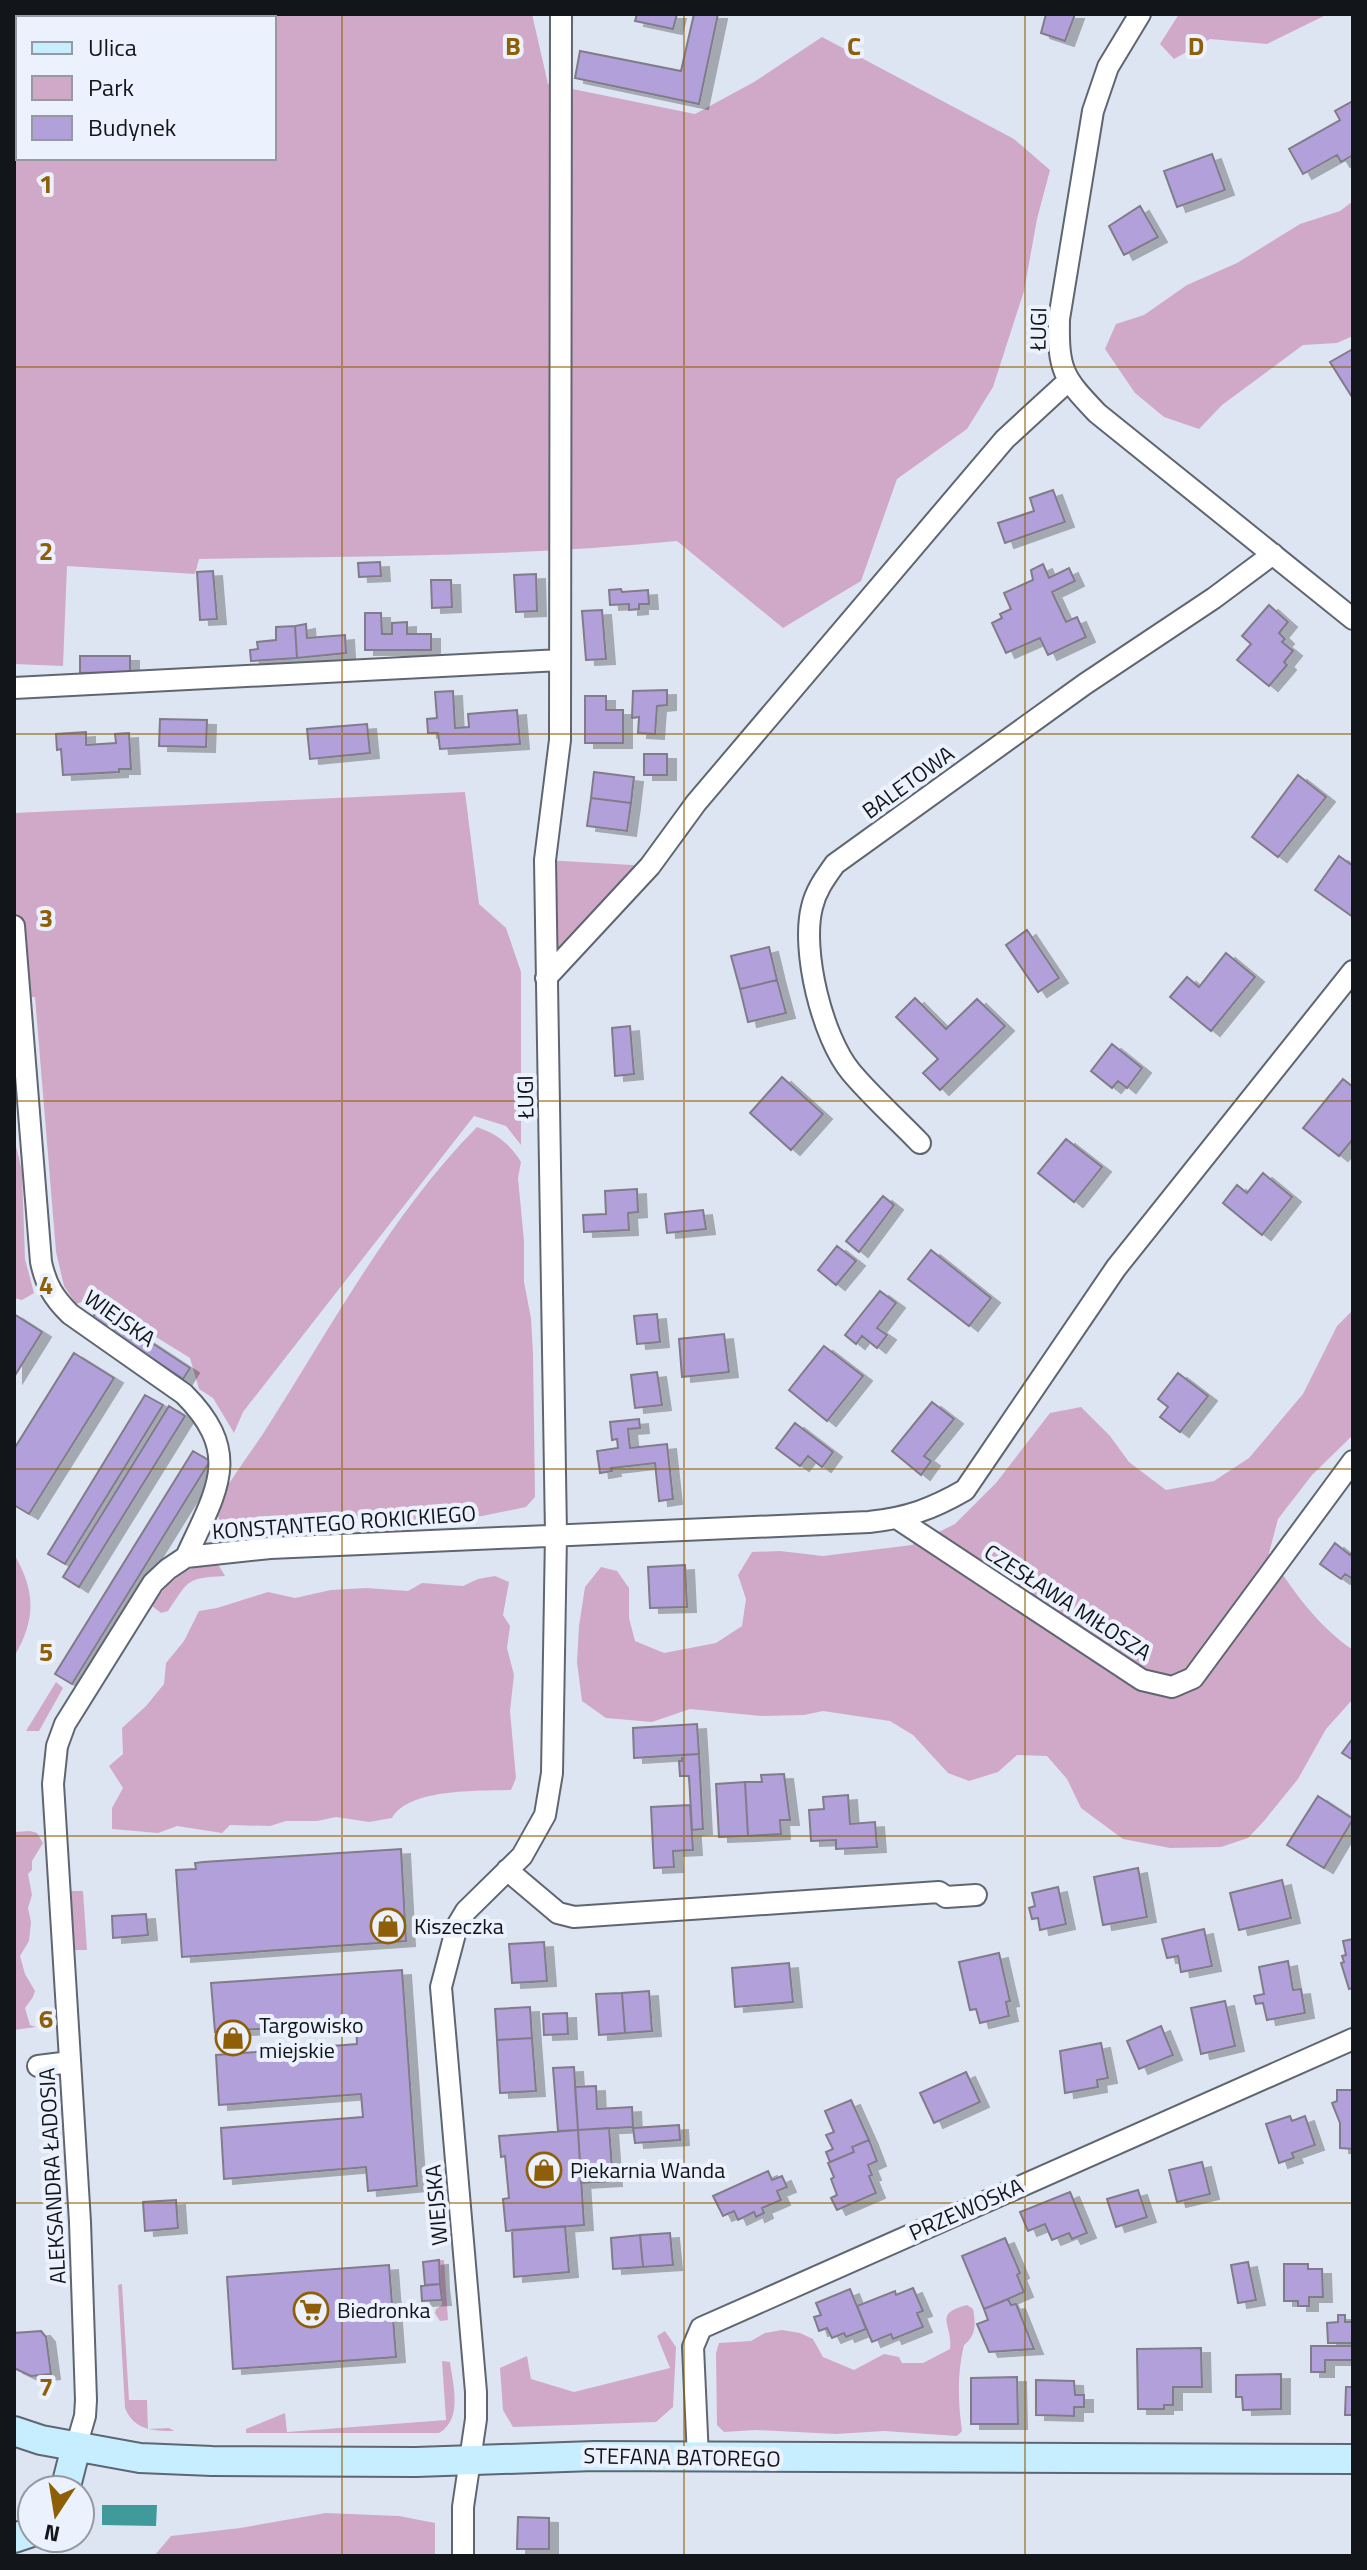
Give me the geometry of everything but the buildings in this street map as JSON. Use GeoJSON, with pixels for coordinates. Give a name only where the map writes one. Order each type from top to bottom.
{"type":"FeatureCollection","features":[{"type":"Feature","properties":{"kind":"street","name":"ŁUGI"},"geometry":{"type":"LineString","coordinates":[[556,1534],[545,860],[560,740],[561,14]]}},
{"type":"Feature","properties":{"kind":"street","name":"ŁUGI"},"geometry":{"type":"LineString","coordinates":[[1067,382],[1059,349],[1059,319],[1093,111],[1108,67],[1140,14]]}},
{"type":"Feature","properties":{"kind":"street"},"geometry":{"type":"LineString","coordinates":[[546,978],[650,866],[696,803],[1005,439],[1067,382],[1097,413],[1353,619]]}},
{"type":"Feature","properties":{"kind":"street","name":"BALETOWA"},"geometry":{"type":"LineString","coordinates":[[920,1143],[849,1070],[831,1037],[810,956],[811,909],[819,885],[835,864],[1085,684],[1214,598],[1273,554]]}},
{"type":"Feature","properties":{"kind":"street"},"geometry":{"type":"LineString","coordinates":[[14,688],[560,660]]}},
{"type":"Feature","properties":{"kind":"street","name":"WIEJSKA"},"geometry":{"type":"LineString","coordinates":[[14,926],[19,1067],[45,1283],[53,1298],[70,1314],[149,1368],[196,1406],[218,1442],[221,1461],[217,1489],[186,1557]]}},
{"type":"Feature","properties":{"kind":"street","name":"KONSTANTEGO ROKICKIEGO"},"geometry":{"type":"LineString","coordinates":[[55,1758],[65,1724],[153,1583],[186,1557],[270,1548],[847,1524],[898,1519],[931,1509],[965,1490],[1116,1268],[1353,971]]}},
{"type":"Feature","properties":{"kind":"street","name":"CZESŁAWA MIŁOSZA"},"geometry":{"type":"LineString","coordinates":[[898,1519],[1142,1680],[1172,1687],[1193,1678],[1353,1461]]}},
{"type":"Feature","properties":{"kind":"street","name":"WIEJSKA"},"geometry":{"type":"LineString","coordinates":[[463,2556],[463,2507],[476,2419],[476,2392],[441,1987],[457,1926],[466,1911],[522,1856],[545,1815],[550,1794],[555,1706],[556,1534]]}},
{"type":"Feature","properties":{"kind":"street","name":"ALEKSANDRA ŁADOSIA"},"geometry":{"type":"LineString","coordinates":[[55,1758],[53,1784],[81,2248],[87,2405],[76,2447]]}},
{"type":"Feature","properties":{"kind":"street"},"geometry":{"type":"LineString","coordinates":[[507,1870],[558,1913],[574,1917],[939,1892],[946,1897],[976,1895]]}},
{"type":"Feature","properties":{"kind":"street","name":"PRZEWOSKA"},"geometry":{"type":"LineString","coordinates":[[698,2458],[693,2347],[701,2328],[1353,2039]]}},
{"type":"Feature","properties":{"kind":"street"},"geometry":{"type":"LineString","coordinates":[[38,2066],[70,2062]]}},
{"type":"Feature","properties":{"kind":"street","name":"STEFANA BATOREGO"},"geometry":{"type":"LineString","coordinates":[[14,2431],[76,2447],[140,2458],[212,2461],[416,2462],[594,2456],[1353,2459]]}},
{"type":"Feature","properties":{"kind":"street"},"geometry":{"type":"LineString","coordinates":[[69,2474],[76,2447]]}},
{"type":"Feature","properties":{"kind":"green space"},"geometry":{"type":"Polygon","coordinates":[[[14,14],[532,14],[548,84],[695,114],[754,82],[822,37],[1014,139],[1050,170],[1037,219],[1024,291],[993,387],[967,429],[897,479],[861,581],[783,628],[677,541],[498,553],[199,559],[195,574],[67,566],[63,666],[14,664],[14,14]]]}},
{"type":"Feature","properties":{"kind":"green space"},"geometry":{"type":"Polygon","coordinates":[[[1179,14],[1328,14],[1267,44],[1210,39],[1174,59],[1160,44],[1179,14]]]}},
{"type":"Feature","properties":{"kind":"green space"},"geometry":{"type":"Polygon","coordinates":[[[1353,201],[1353,336],[1337,343],[1303,345],[1222,405],[1199,429],[1164,417],[1135,393],[1105,349],[1116,324],[1144,315],[1187,285],[1237,263],[1300,224],[1340,211],[1353,201]]]}},
{"type":"Feature","properties":{"kind":"green space"},"geometry":{"type":"Polygon","coordinates":[[[465,792],[479,904],[506,928],[521,972],[521,1145],[506,1126],[474,1116],[243,1412],[234,1433],[213,1398],[199,1389],[190,1358],[93,1298],[76,1304],[64,1286],[56,1252],[35,997],[14,997],[14,813],[465,792]]]}},
{"type":"Feature","properties":{"kind":"green space"},"geometry":{"type":"Polygon","coordinates":[[[545,860],[650,866],[546,978],[545,860]]]}},
{"type":"Feature","properties":{"kind":"green space"},"geometry":{"type":"Polygon","coordinates":[[[477,1127],[502,1140],[521,1162],[518,1178],[524,1282],[531,1318],[533,1354],[535,1497],[526,1507],[482,1516],[319,1525],[299,1530],[229,1528],[219,1519],[217,1510],[225,1491],[390,1234],[417,1196],[477,1127]]]}},
{"type":"Feature","properties":{"kind":"green space"},"geometry":{"type":"Polygon","coordinates":[[[14,1138],[22,1171],[25,1259],[34,1293],[22,1300],[14,1298],[14,1138]]]}},
{"type":"Feature","properties":{"kind":"green space"},"geometry":{"type":"Polygon","coordinates":[[[1353,1310],[1353,1435],[1312,1475],[1278,1519],[1269,1553],[1306,1606],[1328,1630],[1353,1650],[1353,1699],[1326,1729],[1298,1779],[1248,1838],[1221,1847],[1170,1848],[1123,1839],[1081,1808],[1067,1779],[1047,1756],[1017,1755],[998,1772],[969,1781],[948,1773],[913,1735],[890,1721],[823,1711],[804,1715],[761,1716],[690,1709],[652,1722],[606,1718],[582,1701],[577,1662],[579,1626],[585,1587],[601,1567],[617,1571],[629,1588],[629,1618],[635,1641],[664,1653],[716,1643],[742,1626],[746,1599],[738,1575],[752,1552],[780,1551],[823,1556],[912,1545],[955,1524],[996,1483],[1050,1413],[1081,1407],[1110,1436],[1129,1462],[1166,1490],[1214,1481],[1249,1458],[1303,1394],[1337,1326],[1353,1310]]]}},
{"type":"Feature","properties":{"kind":"green space"},"geometry":{"type":"Polygon","coordinates":[[[14,1554],[26,1581],[30,1606],[26,1630],[14,1657],[14,1554]]]}},
{"type":"Feature","properties":{"kind":"green space"},"geometry":{"type":"Polygon","coordinates":[[[208,1562],[219,1566],[225,1576],[190,1583],[168,1611],[161,1613],[152,1606],[176,1579],[208,1562]]]}},
{"type":"Feature","properties":{"kind":"green space"},"geometry":{"type":"Polygon","coordinates":[[[495,1576],[509,1582],[503,1615],[510,1626],[507,1648],[514,1675],[510,1711],[516,1778],[511,1790],[464,1791],[429,1796],[401,1808],[392,1818],[369,1822],[336,1817],[317,1821],[286,1821],[270,1826],[230,1825],[222,1833],[177,1826],[158,1833],[112,1829],[112,1808],[123,1788],[109,1766],[123,1754],[122,1728],[164,1684],[166,1663],[184,1641],[199,1611],[268,1592],[295,1598],[331,1590],[366,1588],[408,1591],[422,1583],[463,1586],[495,1576]]]}},
{"type":"Feature","properties":{"kind":"green space"},"geometry":{"type":"Polygon","coordinates":[[[56,1682],[63,1688],[39,1731],[26,1731],[56,1682]]]}},
{"type":"Feature","properties":{"kind":"green space"},"geometry":{"type":"Polygon","coordinates":[[[14,1787],[15,1832],[37,1833],[43,1843],[28,1874],[32,1895],[28,1908],[31,1922],[29,1941],[20,1956],[25,1974],[35,1991],[25,2008],[30,2025],[36,2027],[14,2030],[14,1787]]]}},
{"type":"Feature","properties":{"kind":"green space"},"geometry":{"type":"Polygon","coordinates":[[[70,1891],[83,1891],[87,1950],[74,1950],[70,1891]]]}},
{"type":"Feature","properties":{"kind":"green space"},"geometry":{"type":"Polygon","coordinates":[[[439,2260],[444,2260],[448,2320],[440,2321],[435,2313],[442,2305],[439,2260]]]}},
{"type":"Feature","properties":{"kind":"green space"},"geometry":{"type":"Polygon","coordinates":[[[122,2284],[129,2400],[147,2400],[148,2429],[133,2421],[125,2408],[118,2285],[122,2284]]]}},
{"type":"Feature","properties":{"kind":"green space"},"geometry":{"type":"Polygon","coordinates":[[[967,2305],[973,2309],[975,2325],[971,2338],[964,2345],[960,2367],[962,2431],[957,2436],[884,2431],[836,2434],[755,2430],[724,2432],[717,2425],[716,2353],[719,2343],[751,2341],[765,2333],[782,2330],[813,2339],[823,2357],[854,2370],[884,2354],[899,2357],[902,2363],[923,2363],[950,2349],[947,2316],[956,2308],[967,2305]]]}},
{"type":"Feature","properties":{"kind":"green space"},"geometry":{"type":"Polygon","coordinates":[[[665,2331],[676,2347],[673,2407],[656,2422],[513,2427],[503,2410],[500,2368],[527,2356],[531,2379],[574,2392],[670,2368],[657,2336],[665,2331]]]}},
{"type":"Feature","properties":{"kind":"green space"},"geometry":{"type":"Polygon","coordinates":[[[442,2361],[450,2362],[455,2401],[451,2419],[439,2433],[246,2433],[246,2429],[285,2413],[287,2432],[446,2420],[442,2361]]]}},
{"type":"Feature","properties":{"kind":"green space"},"geometry":{"type":"Polygon","coordinates":[[[326,2513],[399,2516],[435,2523],[435,2556],[154,2556],[171,2536],[326,2513]]]}},
{"type":"Feature","properties":{"kind":"shaded area"},"geometry":{"type":"Polygon","coordinates":[[[102,2505],[157,2505],[156,2526],[102,2525],[102,2505]]]}},
{"type":"Feature","properties":{"kind":"place","name":"Kiszeczka"},"geometry":{"type":"Point","coordinates":[388,1926]}},
{"type":"Feature","properties":{"kind":"place","name":"Targowisko miejskie"},"geometry":{"type":"Point","coordinates":[233,2038]}},
{"type":"Feature","properties":{"kind":"place","name":"Piekarnia Wanda"},"geometry":{"type":"Point","coordinates":[544,2170]}},
{"type":"Feature","properties":{"kind":"place","name":"Biedronka"},"geometry":{"type":"Point","coordinates":[311,2310]}}]}
